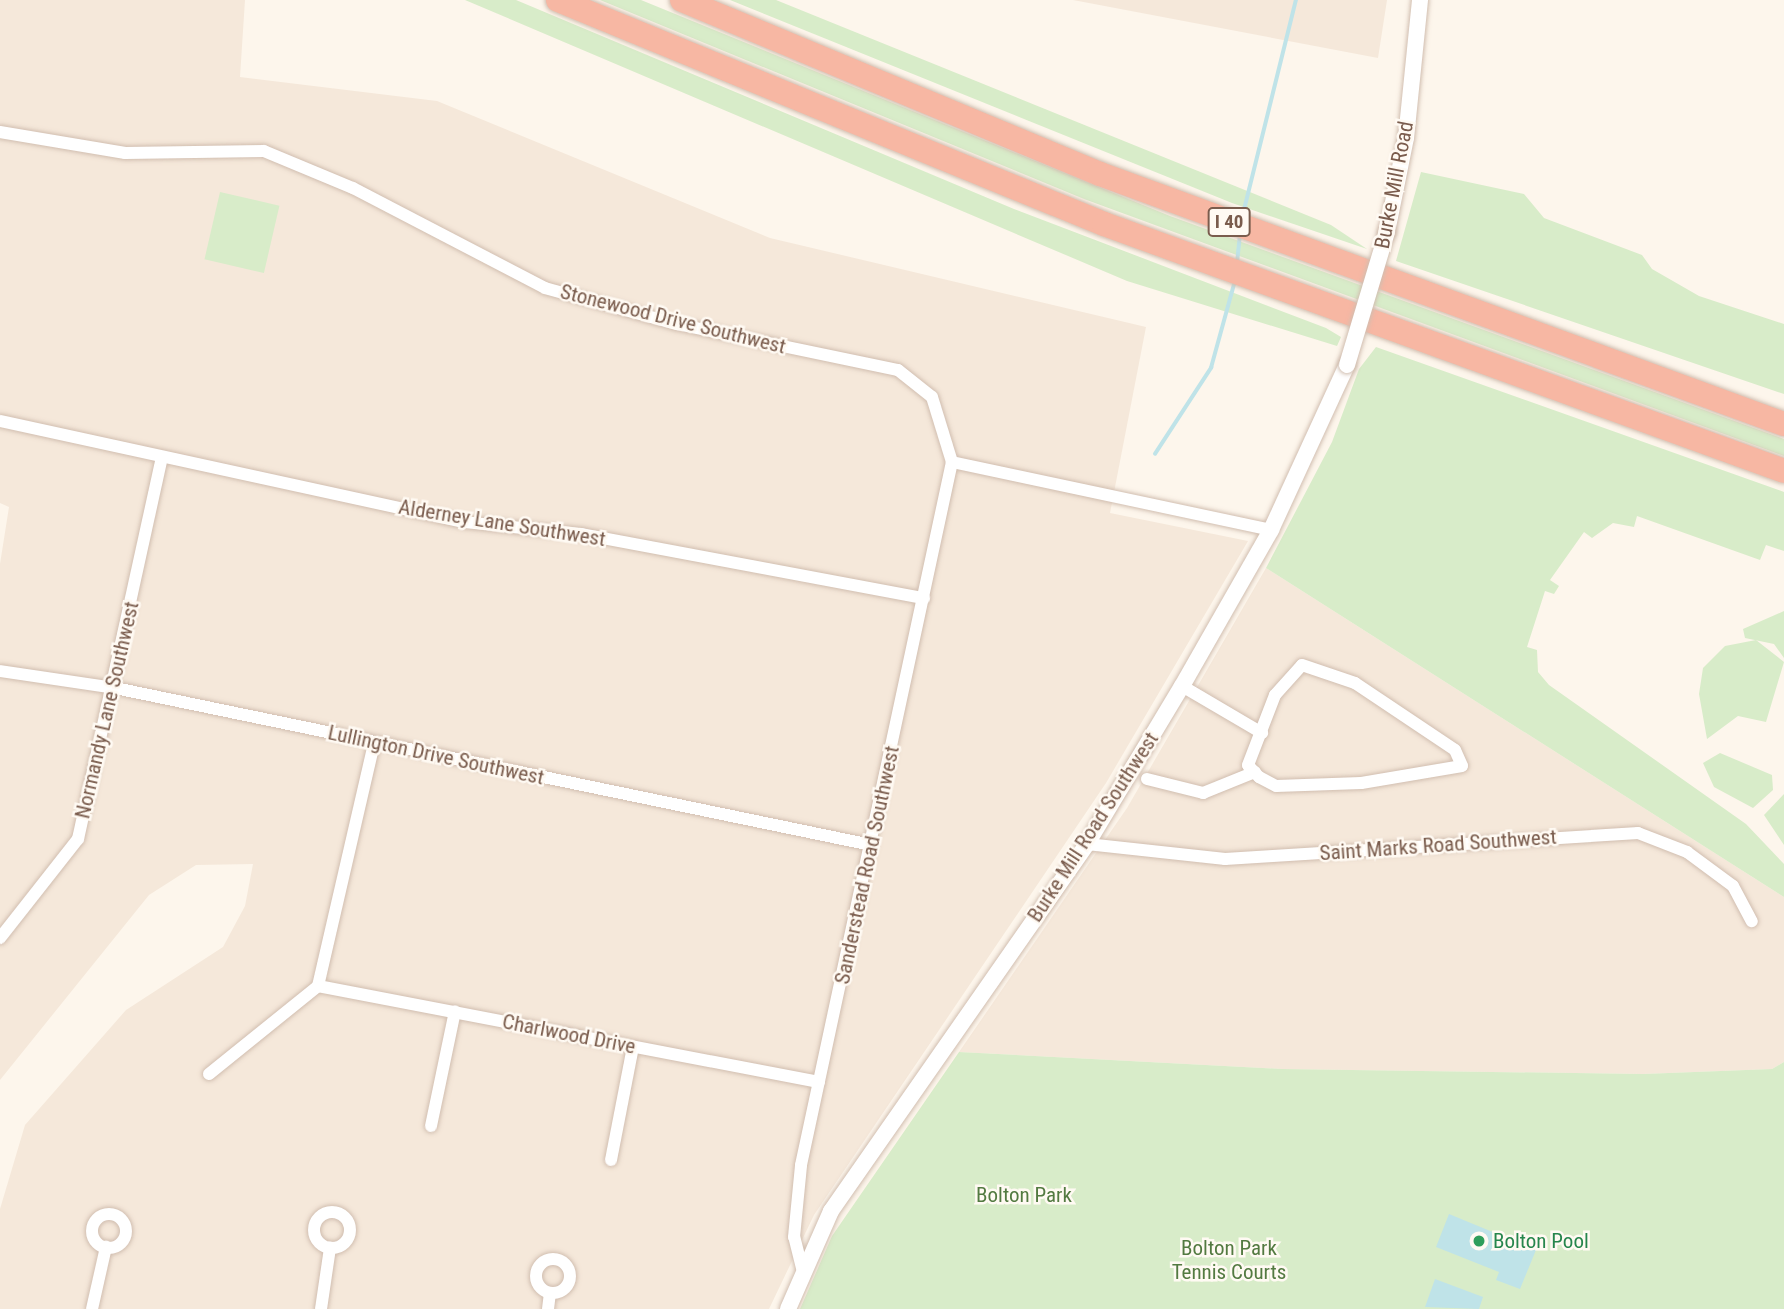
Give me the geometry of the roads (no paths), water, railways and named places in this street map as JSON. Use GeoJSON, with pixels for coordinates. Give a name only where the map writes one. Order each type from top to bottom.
{"type":"FeatureCollection","features":[{"type":"Feature","properties":{"kind":"highway","name":"I 40"},"geometry":{"type":"LineString","coordinates":[[558,0],[1104,224],[1784,473]]}},
{"type":"Feature","properties":{"kind":"highway","name":"I 40"},"geometry":{"type":"LineString","coordinates":[[682,0],[1100,174],[1784,424]]}},
{"type":"Feature","properties":{"kind":"street","name":"Burke Mill Road"},"geometry":{"type":"LineString","coordinates":[[1347,365],[1387,232],[1406,138],[1420,0]]}},
{"type":"Feature","properties":{"kind":"street","name":"Stonewood Drive Southwest"},"geometry":{"type":"LineString","coordinates":[[0,132],[125,153],[264,151],[354,188],[545,288],[677,324],[898,370],[932,397],[952,462]]}},
{"type":"Feature","properties":{"kind":"street","name":"Burke Mill Road Southwest"},"geometry":{"type":"LineString","coordinates":[[788,1309],[802,1268],[831,1210],[1087,844],[1182,686],[1271,530],[1347,365]]}},
{"type":"Feature","properties":{"kind":"street","name":"Alderney Lane Southwest"},"geometry":{"type":"LineString","coordinates":[[0,421],[464,522],[581,534],[924,598]]}},
{"type":"Feature","properties":{"kind":"street","name":"Normandy Lane Southwest"},"geometry":{"type":"LineString","coordinates":[[0,938],[78,839],[115,688],[162,458]]}},
{"type":"Feature","properties":{"kind":"street"},"geometry":{"type":"LineString","coordinates":[[952,462],[1271,530]]}},
{"type":"Feature","properties":{"kind":"street","name":"Sanderstead Road Southwest"},"geometry":{"type":"LineString","coordinates":[[802,1268],[794,1237],[803,1157],[952,462]]}},
{"type":"Feature","properties":{"kind":"street"},"geometry":{"type":"LineString","coordinates":[[1302,665],[1318,666],[1423,726],[1455,750],[1462,766],[1361,783],[1276,786],[1255,772],[1248,765],[1262,733],[1288,676],[1302,665]]}},
{"type":"Feature","properties":{"kind":"street","name":"Lullington Drive Southwest"},"geometry":{"type":"LineString","coordinates":[[0,671],[115,688],[871,845]]}},
{"type":"Feature","properties":{"kind":"street"},"geometry":{"type":"LineString","coordinates":[[1182,686],[1262,733]]}},
{"type":"Feature","properties":{"kind":"street"},"geometry":{"type":"LineString","coordinates":[[209,1074],[318,986],[374,743]]}},
{"type":"Feature","properties":{"kind":"street"},"geometry":{"type":"LineString","coordinates":[[1147,779],[1203,793],[1255,772]]}},
{"type":"Feature","properties":{"kind":"street","name":"Saint Marks Road Southwest"},"geometry":{"type":"LineString","coordinates":[[1087,844],[1212,859],[1638,833],[1687,852],[1733,886],[1752,921]]}},
{"type":"Feature","properties":{"kind":"street","name":"Charlwood Drive"},"geometry":{"type":"LineString","coordinates":[[318,986],[819,1082]]}},
{"type":"Feature","properties":{"kind":"street"},"geometry":{"type":"LineString","coordinates":[[431,1126],[455,1011]]}},
{"type":"Feature","properties":{"kind":"street"},"geometry":{"type":"LineString","coordinates":[[611,1160],[633,1047]]}},
{"type":"Feature","properties":{"kind":"street"},"geometry":{"type":"LineString","coordinates":[[92,1309],[106,1247]]}},
{"type":"Feature","properties":{"kind":"street"},"geometry":{"type":"LineString","coordinates":[[321,1309],[330,1248]]}},
{"type":"Feature","properties":{"kind":"street"},"geometry":{"type":"LineString","coordinates":[[548,1309],[550,1293]]}},
{"type":"Feature","properties":{"kind":"water"},"geometry":{"type":"Polygon","coordinates":[[[1449,1214],[1536,1250],[1520,1289],[1496,1280],[1499,1272],[1436,1247],[1449,1214]]]}},
{"type":"Feature","properties":{"kind":"water"},"geometry":{"type":"Polygon","coordinates":[[[1435,1279],[1483,1297],[1479,1309],[1425,1307],[1435,1279]]]}},
{"type":"Feature","properties":{"kind":"waterway"},"geometry":{"type":"LineString","coordinates":[[1242,218],[1296,0]]}},
{"type":"Feature","properties":{"kind":"waterway"},"geometry":{"type":"LineString","coordinates":[[1237,263],[1240,236]]}},
{"type":"Feature","properties":{"kind":"waterway"},"geometry":{"type":"LineString","coordinates":[[1155,454],[1211,368],[1235,281]]}},
{"type":"Feature","properties":{"kind":"place","name":"Bolton Pool"},"geometry":{"type":"Point","coordinates":[1479,1241]}},
{"type":"Feature","properties":{"kind":"park label","name":"Bolton Park"},"geometry":{"type":"Point","coordinates":[1024,1195]}},
{"type":"Feature","properties":{"kind":"park label","name":"Bolton Park Tennis Courts"},"geometry":{"type":"Point","coordinates":[1229,1260]}}]}
